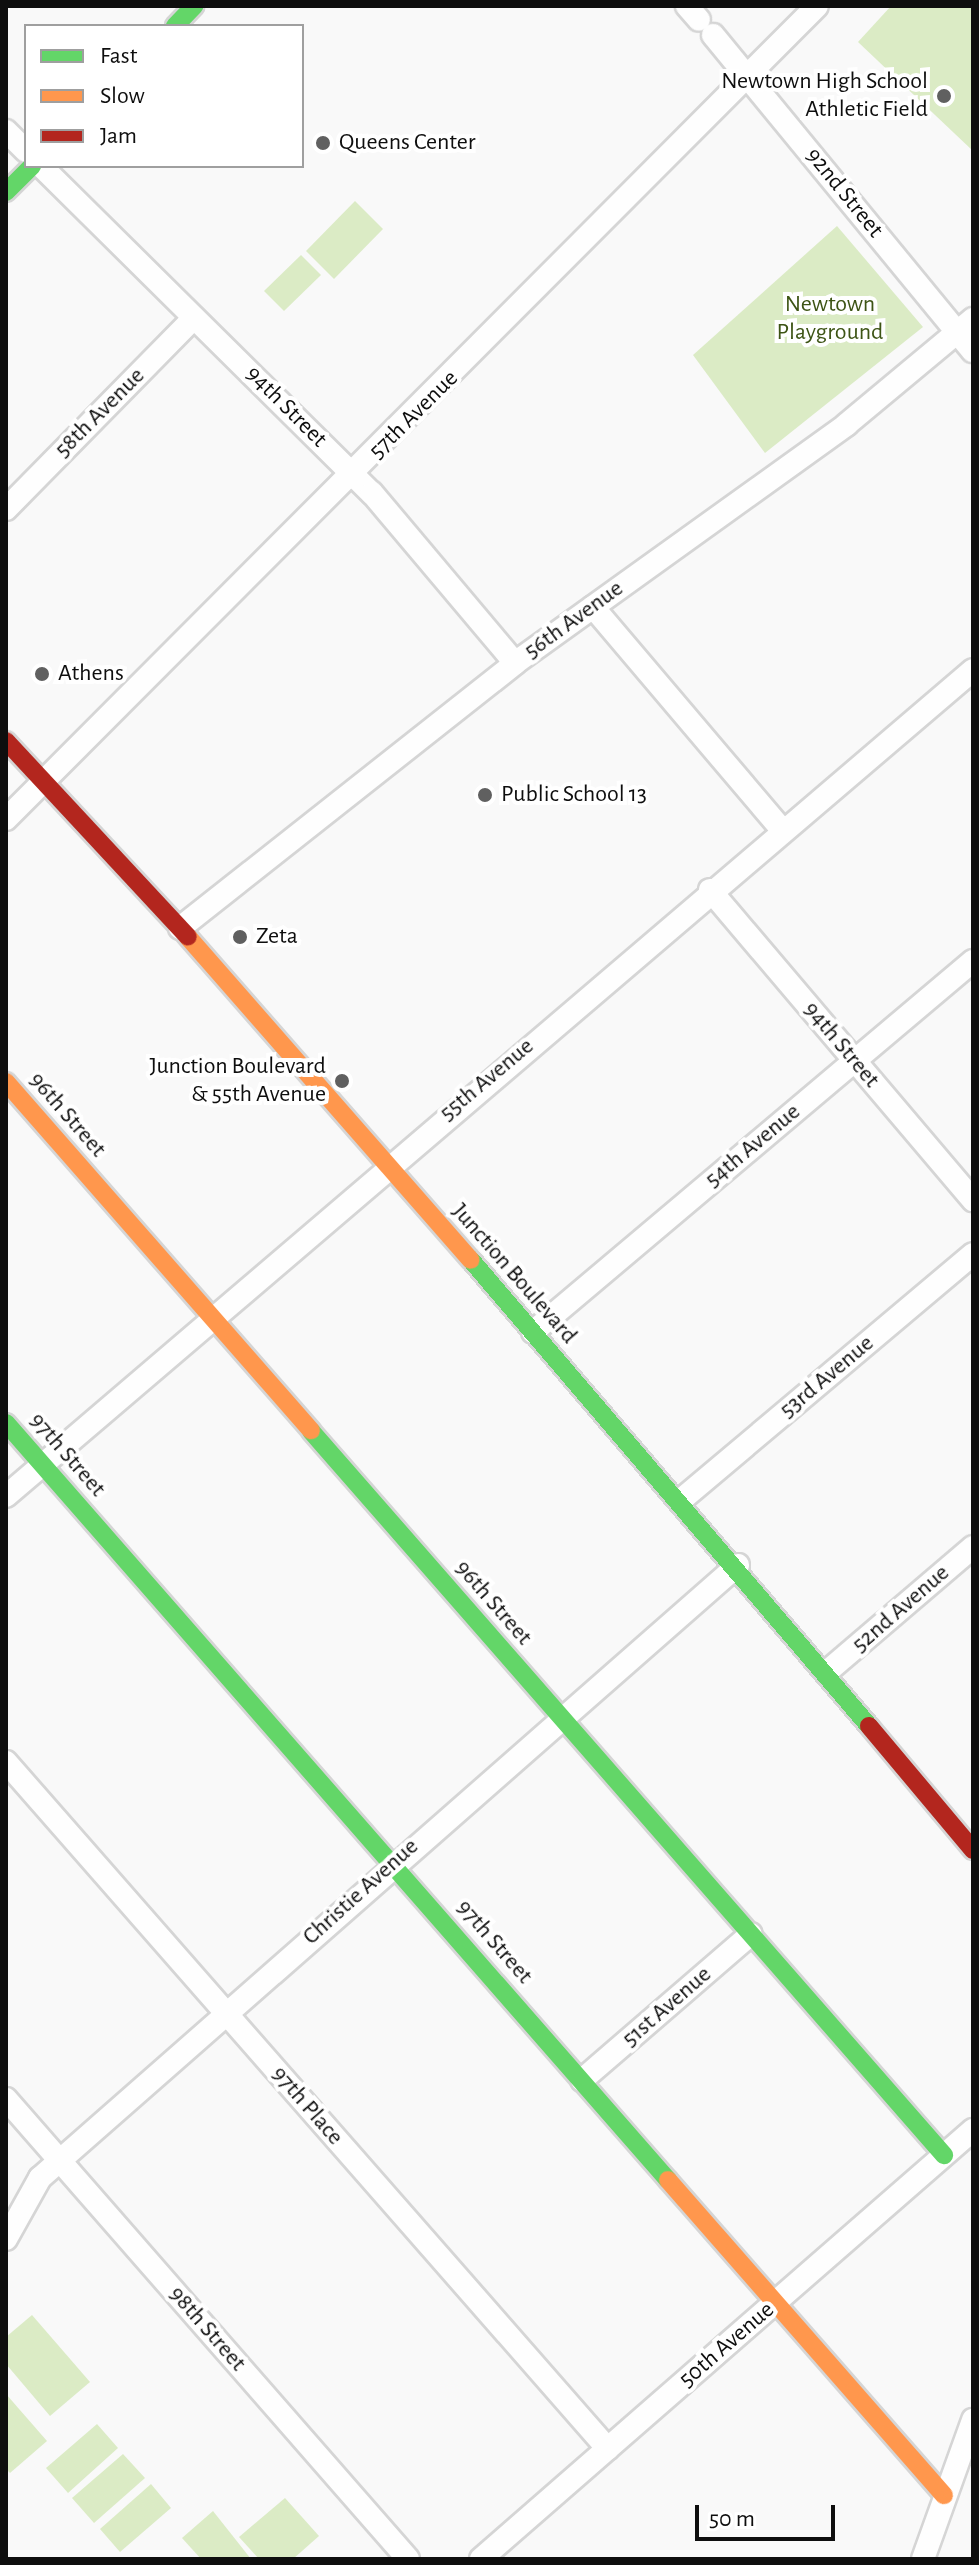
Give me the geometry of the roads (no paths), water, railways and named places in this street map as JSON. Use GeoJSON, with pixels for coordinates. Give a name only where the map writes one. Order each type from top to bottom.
{"type":"FeatureCollection","features":[{"type":"Feature","properties":{"kind":"street"},"geometry":{"type":"LineString","coordinates":[[177,24],[194,6]]}},
{"type":"Feature","properties":{"kind":"street","name":"57th Avenue"},"geometry":{"type":"LineString","coordinates":[[6,819],[355,475],[817,6]]}},
{"type":"Feature","properties":{"kind":"street","name":"92nd Street"},"geometry":{"type":"LineString","coordinates":[[700,20],[965,326],[973,351]]}},
{"type":"Feature","properties":{"kind":"street"},"geometry":{"type":"LineString","coordinates":[[6,131],[24,149]]}},
{"type":"Feature","properties":{"kind":"street"},"geometry":{"type":"LineString","coordinates":[[6,192],[30,168]]}},
{"type":"Feature","properties":{"kind":"street","name":"94th Street"},"geometry":{"type":"LineString","coordinates":[[43,168],[355,475],[515,663]]}},
{"type":"Feature","properties":{"kind":"street","name":"58th Avenue"},"geometry":{"type":"LineString","coordinates":[[6,509],[194,318]]}},
{"type":"Feature","properties":{"kind":"street","name":"56th Avenue"},"geometry":{"type":"LineString","coordinates":[[180,928],[515,663],[847,424],[965,326]]}},
{"type":"Feature","properties":{"kind":"street"},"geometry":{"type":"LineString","coordinates":[[593,607],[782,830]]}},
{"type":"Feature","properties":{"kind":"street","name":"55th Avenue"},"geometry":{"type":"LineString","coordinates":[[6,1496],[386,1165],[973,670]]}},
{"type":"Feature","properties":{"kind":"street","name":"Junction Boulevard"},"geometry":{"type":"LineString","coordinates":[[6,741],[180,928],[829,1670],[972,1843]]}},
{"type":"Feature","properties":{"kind":"street","name":"94th Street"},"geometry":{"type":"LineString","coordinates":[[710,890],[973,1200]]}},
{"type":"Feature","properties":{"kind":"street","name":"54th Avenue"},"geometry":{"type":"LineString","coordinates":[[533,1332],[973,961]]}},
{"type":"Feature","properties":{"kind":"street","name":"96th Street"},"geometry":{"type":"LineString","coordinates":[[6,1082],[944,2155]]}},
{"type":"Feature","properties":{"kind":"street","name":"53rd Avenue"},"geometry":{"type":"LineString","coordinates":[[681,1500],[973,1254]]}},
{"type":"Feature","properties":{"kind":"street","name":"97th Street"},"geometry":{"type":"LineString","coordinates":[[6,1423],[944,2495]]}},
{"type":"Feature","properties":{"kind":"street","name":"52nd Avenue"},"geometry":{"type":"LineString","coordinates":[[829,1670],[973,1547]]}},
{"type":"Feature","properties":{"kind":"street","name":"Christie Avenue"},"geometry":{"type":"LineString","coordinates":[[6,2239],[40,2178],[393,1863],[738,1565]]}},
{"type":"Feature","properties":{"kind":"street","name":"97th Place"},"geometry":{"type":"LineString","coordinates":[[6,1762],[608,2449]]}},
{"type":"Feature","properties":{"kind":"street","name":"51st Avenue"},"geometry":{"type":"LineString","coordinates":[[582,2080],[751,1934]]}},
{"type":"Feature","properties":{"kind":"street","name":"98th Street"},"geometry":{"type":"LineString","coordinates":[[6,2099],[408,2559]]}},
{"type":"Feature","properties":{"kind":"street","name":"50th Avenue"},"geometry":{"type":"LineString","coordinates":[[481,2559],[973,2130]]}},
{"type":"Feature","properties":{"kind":"street"},"geometry":{"type":"LineString","coordinates":[[923,2559],[973,2420]]}},
{"type":"Feature","properties":{"kind":"place","name":"Newtown High School Athletic Field"},"geometry":{"type":"Point","coordinates":[944,96]}},
{"type":"Feature","properties":{"kind":"place","name":"Queens Center"},"geometry":{"type":"Point","coordinates":[323,143]}},
{"type":"Feature","properties":{"kind":"place","name":"Athens"},"geometry":{"type":"Point","coordinates":[42,674]}},
{"type":"Feature","properties":{"kind":"place","name":"Public School 13"},"geometry":{"type":"Point","coordinates":[485,795]}},
{"type":"Feature","properties":{"kind":"place","name":"Zeta"},"geometry":{"type":"Point","coordinates":[240,937]}},
{"type":"Feature","properties":{"kind":"place","name":"Junction Boulevard & 55th Avenue"},"geometry":{"type":"Point","coordinates":[342,1081]}},
{"type":"Feature","properties":{"kind":"park label","name":"Newtown Playground"},"geometry":{"type":"Point","coordinates":[830,319]}}]}
